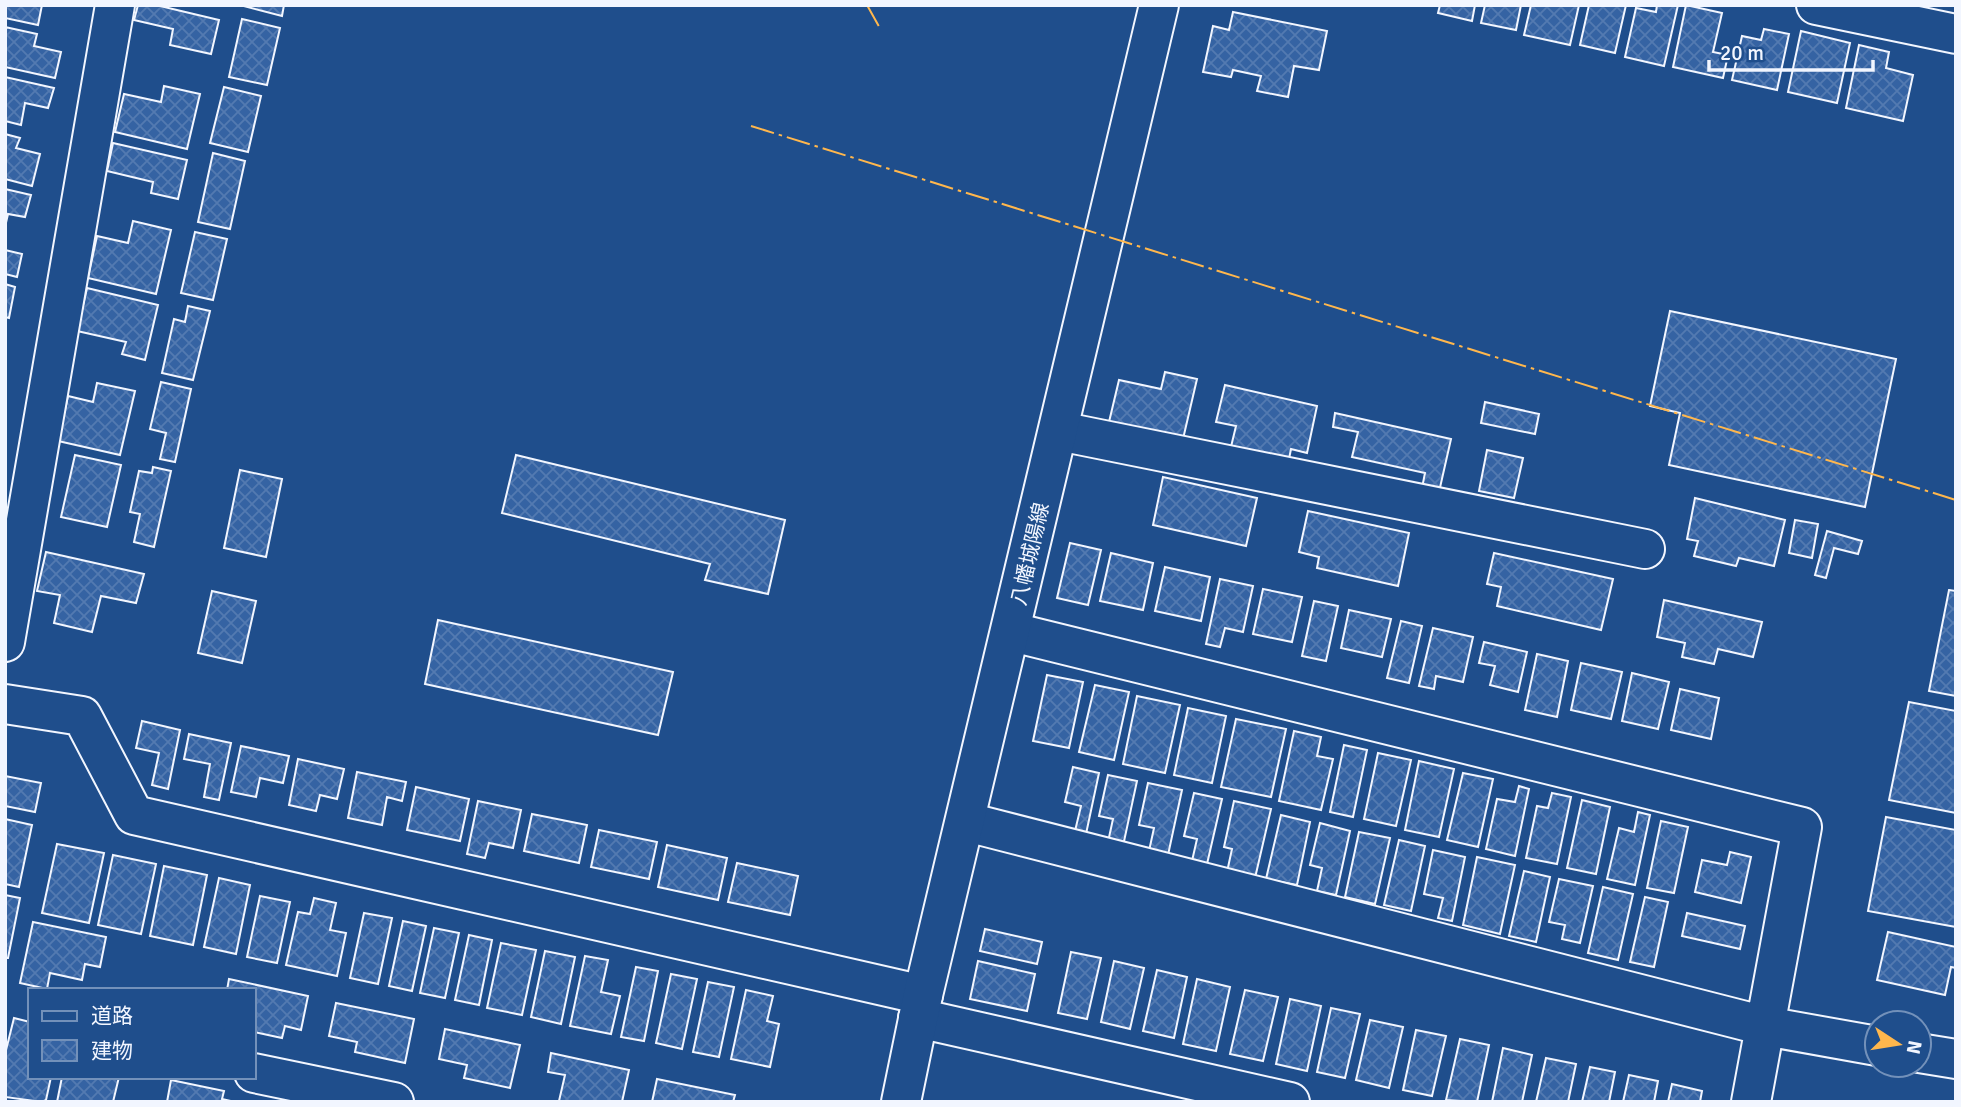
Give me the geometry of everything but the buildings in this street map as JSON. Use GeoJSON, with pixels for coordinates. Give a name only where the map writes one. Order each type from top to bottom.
{"type":"FeatureCollection","features":[{"type":"Feature","properties":{"kind":"street"},"geometry":{"type":"LineString","coordinates":[[5,642],[115,5]]}},
{"type":"Feature","properties":{"kind":"street","name":"八幡城陽線"},"geometry":{"type":"LineString","coordinates":[[901,1102],[921,1006],[967,822],[1159,5]]}},
{"type":"Feature","properties":{"kind":"street"},"geometry":{"type":"LineString","coordinates":[[1816,5],[1956,34]]}},
{"type":"Feature","properties":{"kind":"street"},"geometry":{"type":"LineString","coordinates":[[1059,431],[1646,549]]}},
{"type":"Feature","properties":{"kind":"street"},"geometry":{"type":"LineString","coordinates":[[1012,632],[1802,827],[1751,1102]]}},
{"type":"Feature","properties":{"kind":"street"},"geometry":{"type":"LineString","coordinates":[[5,704],[82,716],[134,815],[921,1006],[1290,1102]]}},
{"type":"Feature","properties":{"kind":"street"},"geometry":{"type":"LineString","coordinates":[[967,822],[1765,1027],[1863,1043]]}},
{"type":"Feature","properties":{"kind":"street"},"geometry":{"type":"LineString","coordinates":[[1933,1055],[1956,1059]]}},
{"type":"Feature","properties":{"kind":"street"},"geometry":{"type":"LineString","coordinates":[[256,1073],[394,1102]]}},
{"type":"Feature","properties":{"kind":"power"},"geometry":{"type":"LineString","coordinates":[[867,5],[881,30]]}},
{"type":"Feature","properties":{"kind":"power"},"geometry":{"type":"LineString","coordinates":[[751,126],[1956,500]]}}]}
